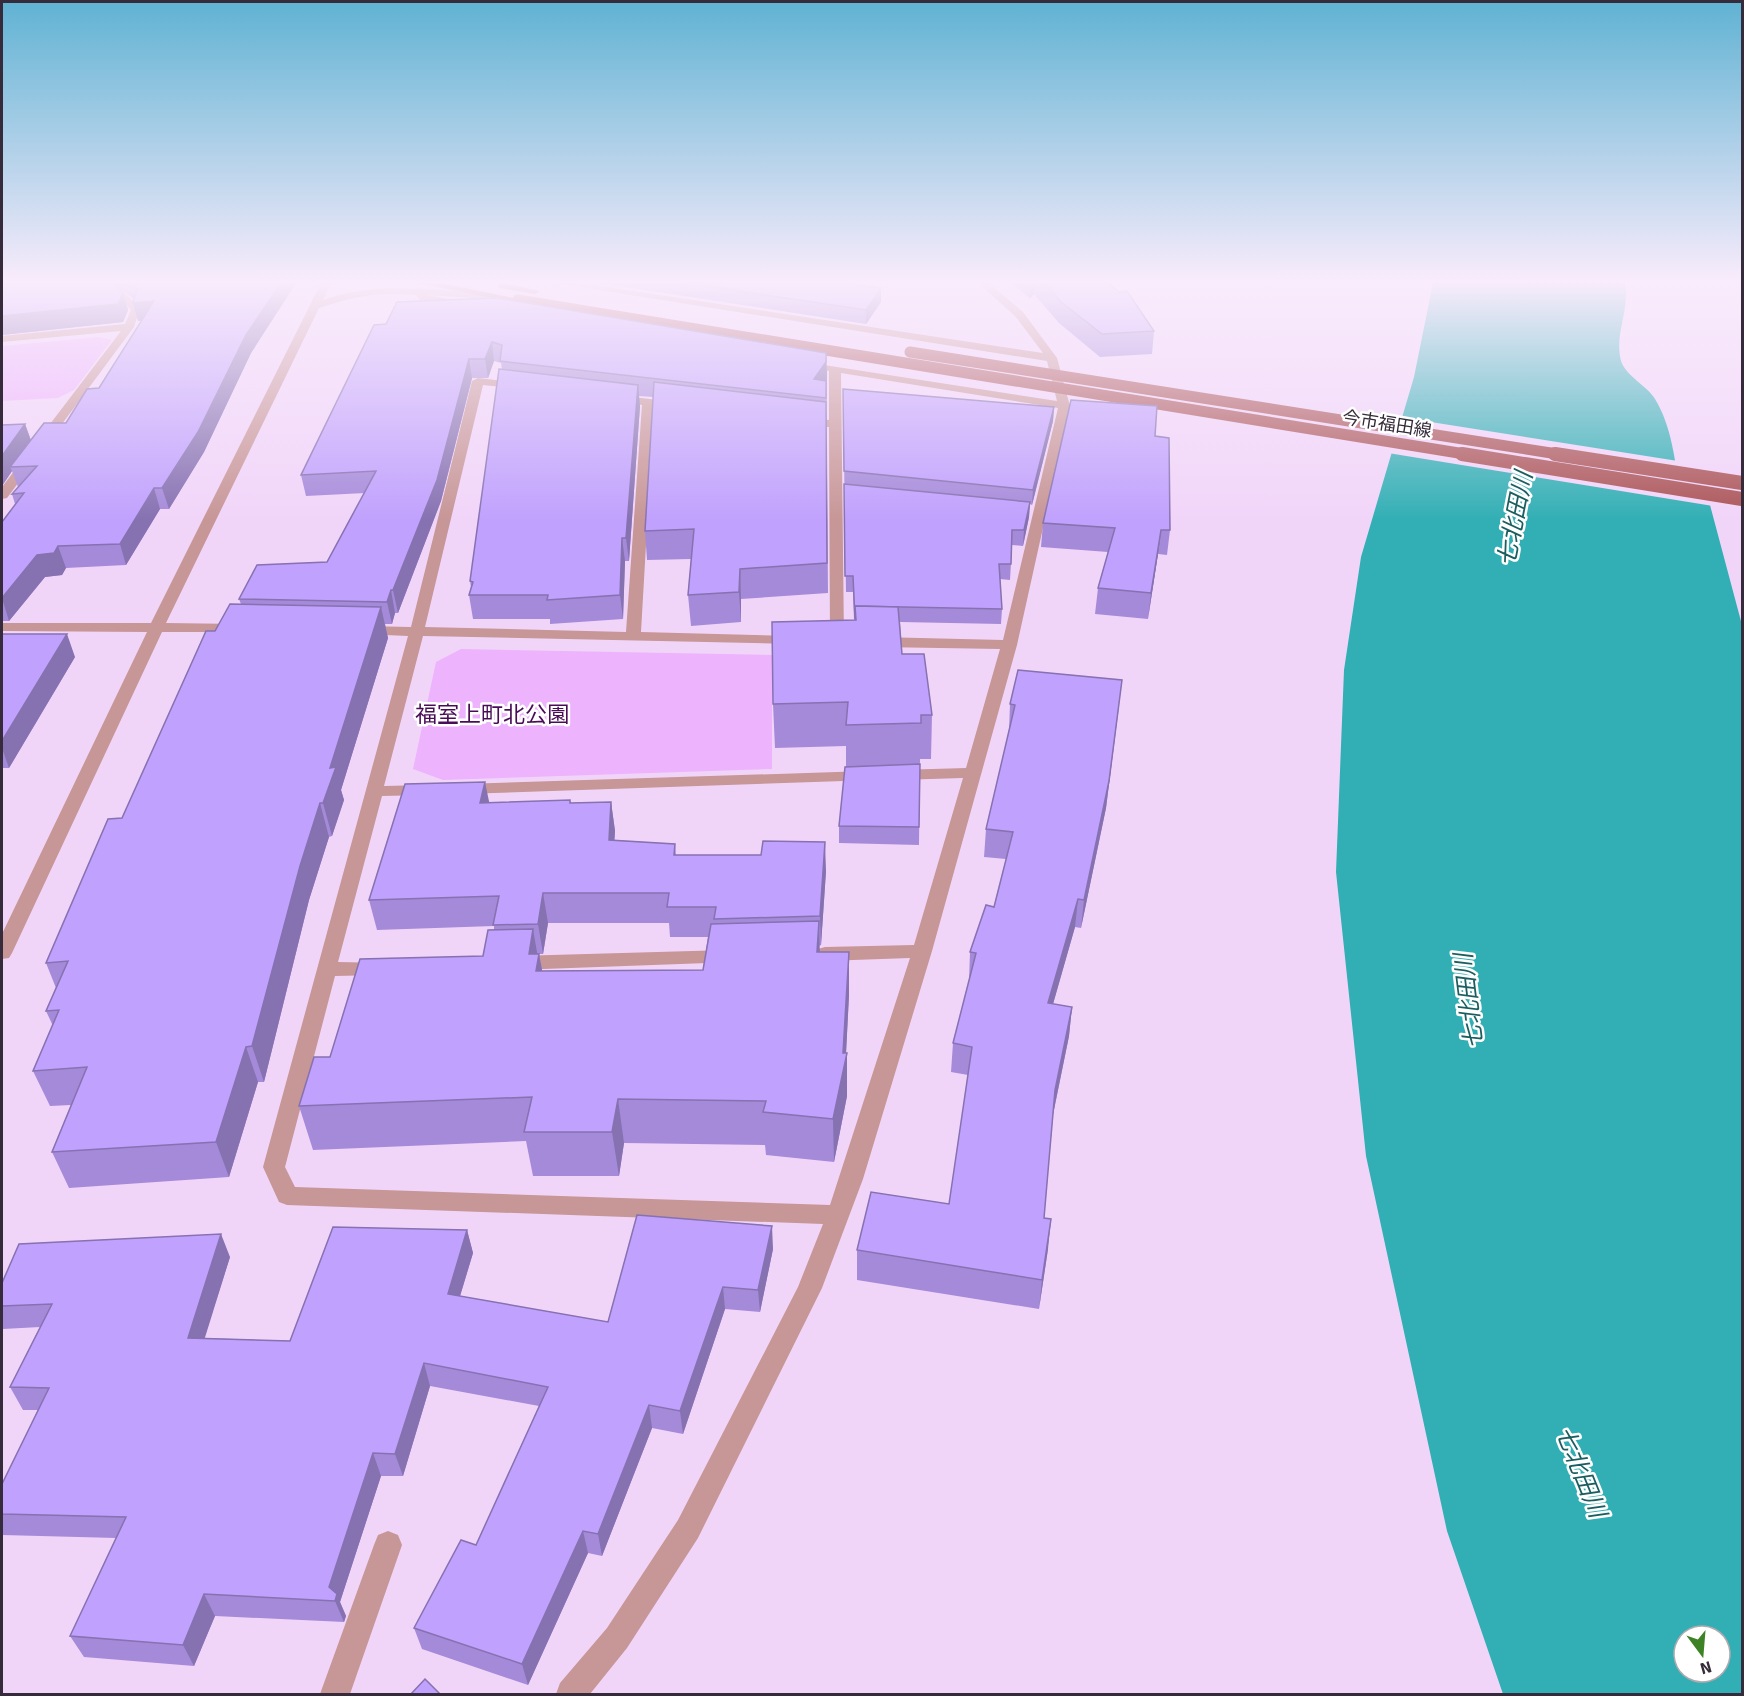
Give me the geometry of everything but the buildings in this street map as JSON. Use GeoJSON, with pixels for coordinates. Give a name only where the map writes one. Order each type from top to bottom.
{"type":"FeatureCollection","features":[{"type":"Feature","properties":{"kind":"main road","name":"今市福田線"},"geometry":{"type":"LineString","coordinates":[[901,362],[1743,499]]}},
{"type":"Feature","properties":{"kind":"main road","name":"今市福田線"},"geometry":{"type":"LineString","coordinates":[[983,362],[1743,483]]}},
{"type":"Feature","properties":{"kind":"street"},"geometry":{"type":"LineString","coordinates":[[2,495],[102,362]]}},
{"type":"Feature","properties":{"kind":"street"},"geometry":{"type":"LineString","coordinates":[[2,953],[157,626],[287,362]]}},
{"type":"Feature","properties":{"kind":"street"},"geometry":{"type":"LineString","coordinates":[[798,362],[1064,406]]}},
{"type":"Feature","properties":{"kind":"street"},"geometry":{"type":"LineString","coordinates":[[571,1695],[618,1638],[688,1529],[810,1288],[852,1179],[922,951],[1009,645],[1034,511],[1064,406],[1053,362]]}},
{"type":"Feature","properties":{"kind":"street"},"geometry":{"type":"LineString","coordinates":[[834,369],[835,424],[841,491],[836,641]]}},
{"type":"Feature","properties":{"kind":"street"},"geometry":{"type":"LineString","coordinates":[[535,388],[478,381],[417,631],[274,1167],[287,1196],[837,1215]]}},
{"type":"Feature","properties":{"kind":"street"},"geometry":{"type":"LineString","coordinates":[[602,396],[683,406]]}},
{"type":"Feature","properties":{"kind":"street"},"geometry":{"type":"LineString","coordinates":[[633,637],[648,402]]}},
{"type":"Feature","properties":{"kind":"street"},"geometry":{"type":"LineString","coordinates":[[788,419],[835,424]]}},
{"type":"Feature","properties":{"kind":"street"},"geometry":{"type":"LineString","coordinates":[[2,627],[258,628]]}},
{"type":"Feature","properties":{"kind":"street"},"geometry":{"type":"LineString","coordinates":[[349,630],[1009,645]]}},
{"type":"Feature","properties":{"kind":"street"},"geometry":{"type":"LineString","coordinates":[[375,791],[971,773]]}},
{"type":"Feature","properties":{"kind":"street"},"geometry":{"type":"LineString","coordinates":[[803,955],[922,951]]}},
{"type":"Feature","properties":{"kind":"street"},"geometry":{"type":"LineString","coordinates":[[494,964],[744,957]]}},
{"type":"Feature","properties":{"kind":"street"},"geometry":{"type":"LineString","coordinates":[[328,969],[399,967]]}},
{"type":"Feature","properties":{"kind":"street"},"geometry":{"type":"LineString","coordinates":[[335,1695],[388,1545]]}},
{"type":"Feature","properties":{"kind":"green space"},"geometry":{"type":"Polygon","coordinates":[[[2,362],[95,362],[74,390],[58,398],[2,401],[2,362]]]}},
{"type":"Feature","properties":{"kind":"green space","name":"福室上町北公園"},"geometry":{"type":"Polygon","coordinates":[[[461,649],[772,655],[772,769],[443,780],[413,769],[436,662],[461,649]]]}},
{"type":"Feature","properties":{"kind":"water","name":"七北田川"},"geometry":{"type":"Polygon","coordinates":[[[1417,362],[1621,362],[1627,371],[1651,394],[1661,410],[1672,444],[1680,493],[1710,505],[1742,625],[1742,1694],[1503,1694],[1447,1531],[1366,1156],[1336,872],[1344,670],[1361,557],[1417,362]]]}},
{"type":"Feature","properties":{"kind":"pier"},"geometry":{"type":"Polygon","coordinates":[[[1399,417],[1678,461],[1683,491],[1711,502],[1713,506],[1388,453],[1399,417]]]}}]}
